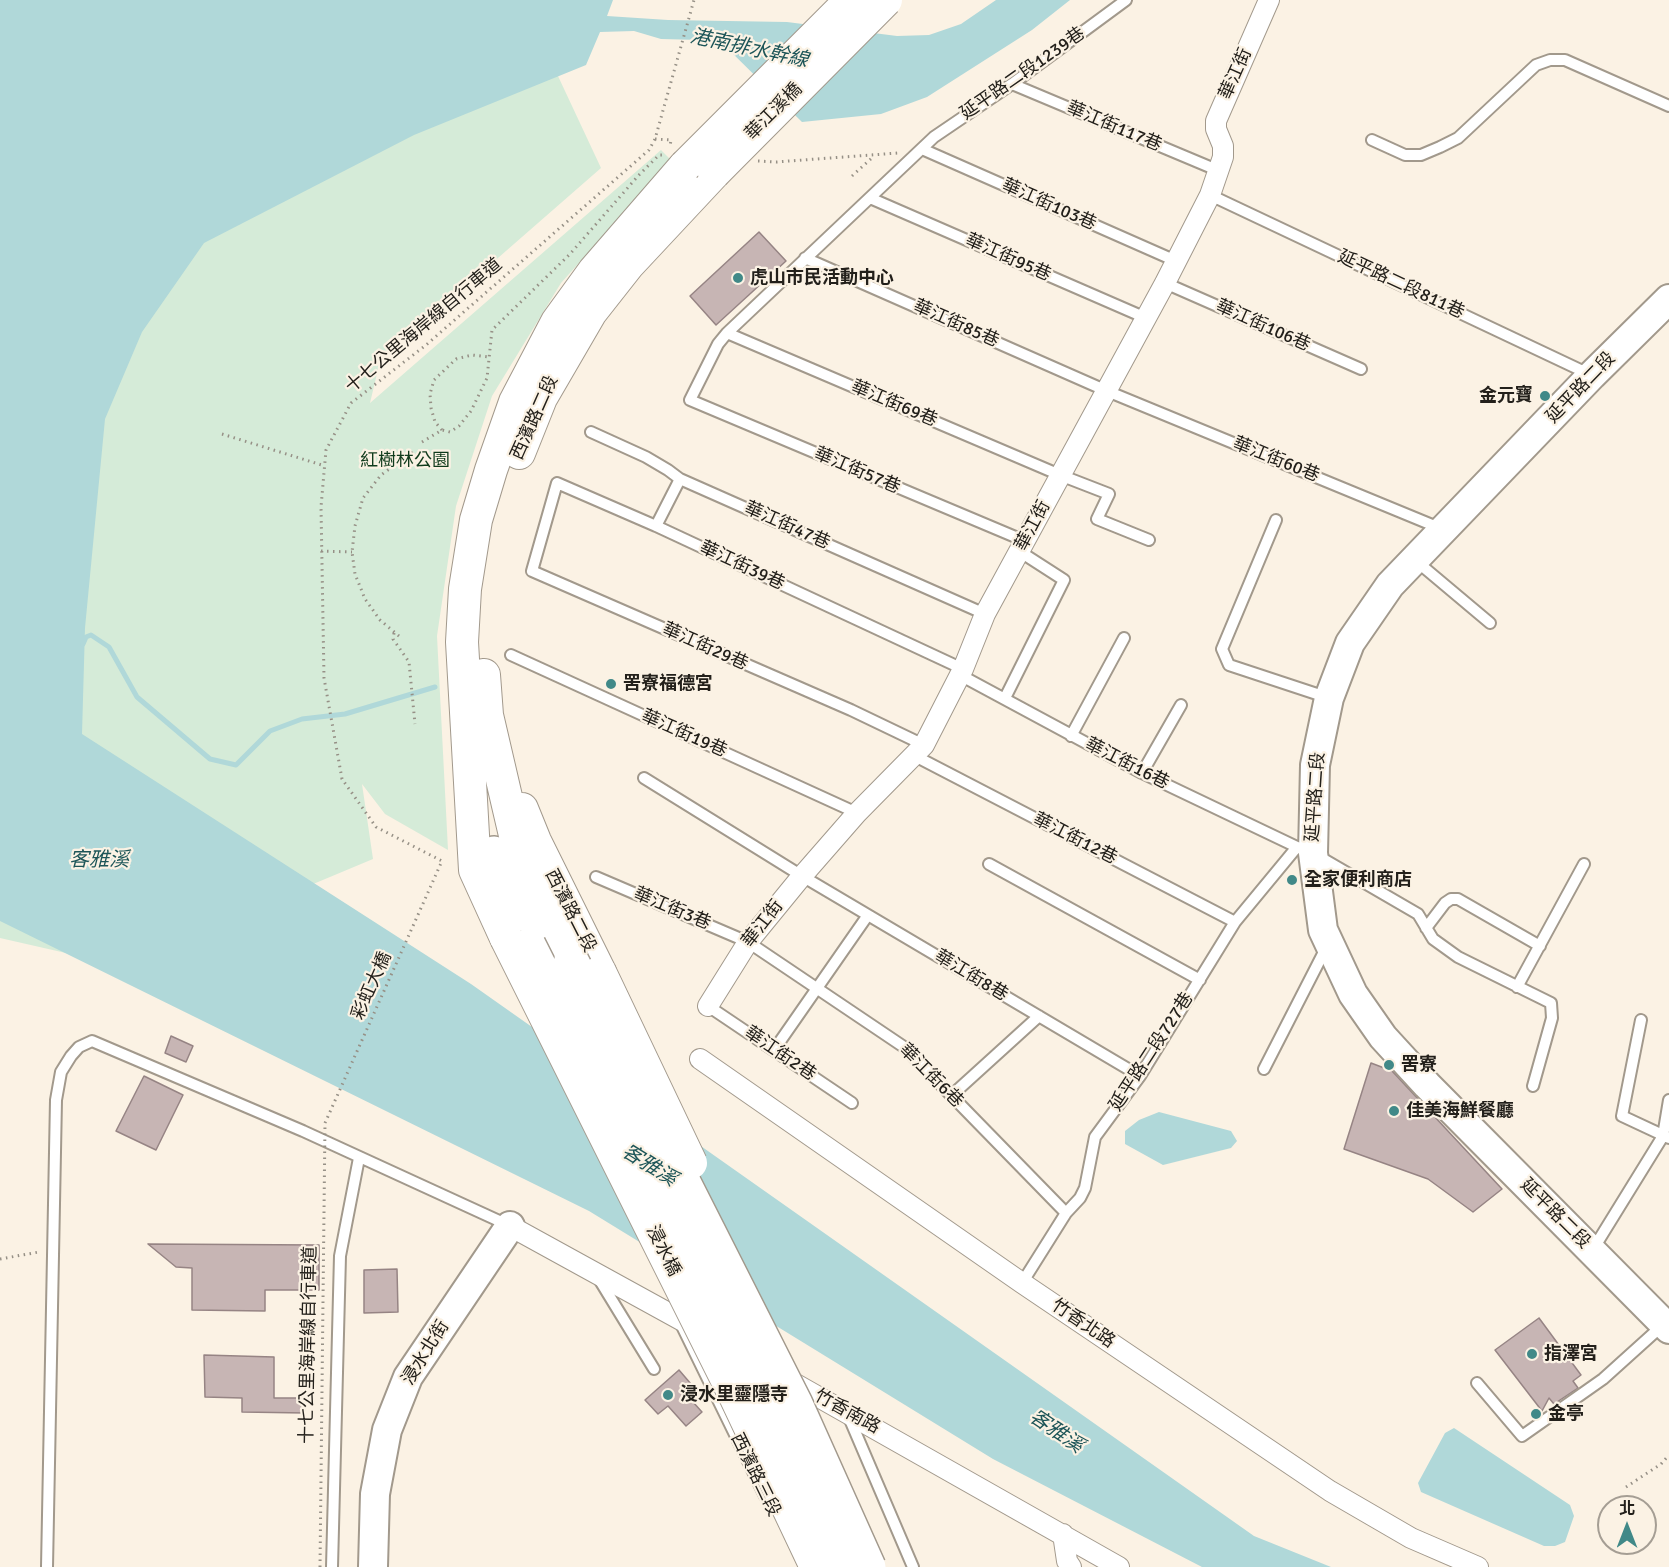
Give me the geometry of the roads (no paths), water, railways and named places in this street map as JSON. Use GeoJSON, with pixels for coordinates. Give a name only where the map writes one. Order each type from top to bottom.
{"type":"FeatureCollection","features":[{"type":"Feature","properties":{"kind":"highway"},"geometry":{"type":"LineString","coordinates":[[505,849],[518,941]]}},
{"type":"Feature","properties":{"kind":"highway"},"geometry":{"type":"LineString","coordinates":[[505,849],[571,958],[796,1404],[869,1567]]}},
{"type":"Feature","properties":{"kind":"highway","name":"浸水橋"},"geometry":{"type":"LineString","coordinates":[[518,941],[755,1395],[839,1567]]}},
{"type":"Feature","properties":{"kind":"main road","name":"華江溪橋"},"geometry":{"type":"LineString","coordinates":[[689,162],[851,0]]}},
{"type":"Feature","properties":{"kind":"main road","name":"華江溪橋"},"geometry":{"type":"LineString","coordinates":[[689,162],[886,0]]}},
{"type":"Feature","properties":{"kind":"main road","name":"西濱路二段"},"geometry":{"type":"LineString","coordinates":[[505,849],[476,714],[463,631],[465,589],[476,520],[515,402],[563,314],[594,271],[689,162]]}},
{"type":"Feature","properties":{"kind":"main road","name":"西濱路二段"},"geometry":{"type":"LineString","coordinates":[[476,714],[475,870],[518,941]]}},
{"type":"Feature","properties":{"kind":"main road","name":"西濱路二段"},"geometry":{"type":"LineString","coordinates":[[476,714],[884,1567]]}},
{"type":"Feature","properties":{"kind":"main road","name":"浸水橋"},"geometry":{"type":"LineString","coordinates":[[518,941],[816,1567]]}},
{"type":"Feature","properties":{"kind":"street","name":"華江街"},"geometry":{"type":"LineString","coordinates":[[708,1006],[748,942],[802,876],[857,813],[919,750],[961,672],[985,614],[1165,283],[1210,195],[1223,157],[1223,146],[1216,129],[1216,121],[1269,0]]}},
{"type":"Feature","properties":{"kind":"street","name":"延平路二段"},"geometry":{"type":"LineString","coordinates":[[1666,1326],[1427,1085],[1383,1037],[1353,994],[1323,930],[1305,850],[1315,765],[1329,698],[1350,643],[1390,585],[1592,375],[1669,299]]}},
{"type":"Feature","properties":{"kind":"street","name":"竹香北路"},"geometry":{"type":"LineString","coordinates":[[700,1059],[1022,1283],[1330,1491],[1411,1538],[1478,1567]]}},
{"type":"Feature","properties":{"kind":"street","name":"竹香南路"},"geometry":{"type":"LineString","coordinates":[[510,1226],[847,1412],[1119,1567]]}},
{"type":"Feature","properties":{"kind":"street","name":"浸水北街"},"geometry":{"type":"LineString","coordinates":[[373,1567],[375,1494],[387,1430],[408,1377],[510,1226]]}},
{"type":"Feature","properties":{"kind":"street"},"geometry":{"type":"LineString","coordinates":[[1063,1534],[1067,1561],[1071,1567]]}},
{"type":"Feature","properties":{"kind":"lane","name":"延平路二段1239巷"},"geometry":{"type":"LineString","coordinates":[[690,400],[718,344],[727,333],[922,150],[934,136],[1012,84],[1126,0]]}},
{"type":"Feature","properties":{"kind":"lane"},"geometry":{"type":"LineString","coordinates":[[1372,140],[1405,155],[1421,155],[1440,147],[1458,138],[1536,65],[1550,60],[1565,60],[1669,106]]}},
{"type":"Feature","properties":{"kind":"lane","name":"華江街117巷"},"geometry":{"type":"LineString","coordinates":[[1012,84],[1217,170]]}},
{"type":"Feature","properties":{"kind":"lane","name":"華江街103巷"},"geometry":{"type":"LineString","coordinates":[[922,150],[1176,261]]}},
{"type":"Feature","properties":{"kind":"lane","name":"延平路二段811巷"},"geometry":{"type":"LineString","coordinates":[[1210,195],[1592,375]]}},
{"type":"Feature","properties":{"kind":"lane","name":"華江街95巷"},"geometry":{"type":"LineString","coordinates":[[870,198],[1146,318]]}},
{"type":"Feature","properties":{"kind":"lane","name":"華江街85巷"},"geometry":{"type":"LineString","coordinates":[[805,258],[1107,391]]}},
{"type":"Feature","properties":{"kind":"lane","name":"華江街106巷"},"geometry":{"type":"LineString","coordinates":[[1165,283],[1361,369]]}},
{"type":"Feature","properties":{"kind":"lane","name":"華江街69巷"},"geometry":{"type":"LineString","coordinates":[[727,333],[1109,494],[1097,519],[1149,540]]}},
{"type":"Feature","properties":{"kind":"lane","name":"華江街60巷"},"geometry":{"type":"LineString","coordinates":[[1107,391],[1444,529]]}},
{"type":"Feature","properties":{"kind":"lane","name":"華江街57巷"},"geometry":{"type":"LineString","coordinates":[[690,400],[1022,546],[1064,580],[1005,698]]}},
{"type":"Feature","properties":{"kind":"lane","name":"華江街47巷"},"geometry":{"type":"LineString","coordinates":[[591,432],[646,457],[680,479],[985,614]]}},
{"type":"Feature","properties":{"kind":"lane"},"geometry":{"type":"LineString","coordinates":[[656,526],[680,479]]}},
{"type":"Feature","properties":{"kind":"lane","name":"華江街39巷"},"geometry":{"type":"LineString","coordinates":[[546,522],[557,483],[656,526],[961,672]]}},
{"type":"Feature","properties":{"kind":"lane"},"geometry":{"type":"LineString","coordinates":[[1276,520],[1222,649],[1229,665],[1329,698]]}},
{"type":"Feature","properties":{"kind":"lane","name":"華江街29巷"},"geometry":{"type":"LineString","coordinates":[[546,522],[532,571],[851,710],[919,750]]}},
{"type":"Feature","properties":{"kind":"lane"},"geometry":{"type":"LineString","coordinates":[[1415,560],[1490,623]]}},
{"type":"Feature","properties":{"kind":"lane"},"geometry":{"type":"LineString","coordinates":[[1071,736],[1125,638]]}},
{"type":"Feature","properties":{"kind":"lane","name":"華江街19巷"},"geometry":{"type":"LineString","coordinates":[[511,655],[857,813]]}},
{"type":"Feature","properties":{"kind":"lane","name":"華江街16巷"},"geometry":{"type":"LineString","coordinates":[[961,672],[1071,736],[1142,773],[1305,850],[1418,914],[1433,939],[1458,957],[1551,1003],[1552,1018],[1533,1086]]}},
{"type":"Feature","properties":{"kind":"lane"},"geometry":{"type":"LineString","coordinates":[[1142,773],[1180,705]]}},
{"type":"Feature","properties":{"kind":"lane","name":"華江街12巷"},"geometry":{"type":"LineString","coordinates":[[919,750],[1235,922]]}},
{"type":"Feature","properties":{"kind":"lane","name":"華江街8巷"},"geometry":{"type":"LineString","coordinates":[[644,778],[802,876],[1140,1076]]}},
{"type":"Feature","properties":{"kind":"lane","name":"延平路二段727巷"},"geometry":{"type":"LineString","coordinates":[[1022,1283],[1066,1213],[1080,1198],[1085,1188],[1095,1137],[1140,1076],[1235,922],[1305,850]]}},
{"type":"Feature","properties":{"kind":"lane"},"geometry":{"type":"LineString","coordinates":[[989,864],[1200,980]]}},
{"type":"Feature","properties":{"kind":"lane"},"geometry":{"type":"LineString","coordinates":[[1517,987],[1584,864]]}},
{"type":"Feature","properties":{"kind":"lane","name":"華江街3巷"},"geometry":{"type":"LineString","coordinates":[[596,877],[748,942]]}},
{"type":"Feature","properties":{"kind":"lane"},"geometry":{"type":"LineString","coordinates":[[1426,928],[1445,903],[1451,899],[1458,899],[1540,946]]}},
{"type":"Feature","properties":{"kind":"lane"},"geometry":{"type":"LineString","coordinates":[[774,1050],[868,915]]}},
{"type":"Feature","properties":{"kind":"lane","name":"華江街6巷"},"geometry":{"type":"LineString","coordinates":[[748,942],[904,1047],[1066,1213]]}},
{"type":"Feature","properties":{"kind":"lane"},"geometry":{"type":"LineString","coordinates":[[1264,1069],[1329,943]]}},
{"type":"Feature","properties":{"kind":"lane","name":"華江街2巷"},"geometry":{"type":"LineString","coordinates":[[708,1006],[852,1103]]}},
{"type":"Feature","properties":{"kind":"lane"},"geometry":{"type":"LineString","coordinates":[[952,1095],[1039,1016]]}},
{"type":"Feature","properties":{"kind":"lane"},"geometry":{"type":"LineString","coordinates":[[1641,1020],[1622,1116],[1666,1137]]}},
{"type":"Feature","properties":{"kind":"lane"},"geometry":{"type":"LineString","coordinates":[[47,1567],[56,1100],[61,1072],[79,1047],[92,1041],[303,1131],[510,1226]]}},
{"type":"Feature","properties":{"kind":"lane"},"geometry":{"type":"LineString","coordinates":[[1592,1251],[1666,1137],[1669,1100]]}},
{"type":"Feature","properties":{"kind":"lane"},"geometry":{"type":"LineString","coordinates":[[332,1567],[340,1256],[359,1158]]}},
{"type":"Feature","properties":{"kind":"lane"},"geometry":{"type":"LineString","coordinates":[[596,1273],[654,1369]]}},
{"type":"Feature","properties":{"kind":"lane","name":"西濱路三段"},"geometry":{"type":"LineString","coordinates":[[678,1319],[771,1508]]}},
{"type":"Feature","properties":{"kind":"lane"},"geometry":{"type":"LineString","coordinates":[[1477,1383],[1522,1436],[1603,1379],[1666,1326]]}},
{"type":"Feature","properties":{"kind":"lane"},"geometry":{"type":"LineString","coordinates":[[847,1412],[913,1567]]}},
{"type":"Feature","properties":{"kind":"water"},"geometry":{"type":"Polygon","coordinates":[[[0,0],[613,0],[607,16],[668,20],[787,22],[897,36],[929,35],[961,24],[996,0],[1070,0],[1032,30],[927,97],[881,114],[802,122],[723,44],[701,40],[661,39],[634,31],[600,32],[586,65],[414,135],[204,243],[142,332],[105,419],[85,628],[82,734],[471,984],[1254,1536],[1331,1567],[1202,1567],[993,1459],[589,1211],[0,921],[0,0]]]}},
{"type":"Feature","properties":{"kind":"water"},"geometry":{"type":"Polygon","coordinates":[[[1159,1112],[1231,1131],[1237,1141],[1231,1148],[1163,1165],[1125,1144],[1125,1131],[1139,1120],[1159,1112]]]}},
{"type":"Feature","properties":{"kind":"water"},"geometry":{"type":"Polygon","coordinates":[[[1454,1428],[1570,1505],[1574,1516],[1565,1542],[1555,1546],[1544,1546],[1421,1492],[1418,1483],[1445,1433],[1454,1428]]]}},
{"type":"Feature","properties":{"kind":"waterway"},"geometry":{"type":"LineString","coordinates":[[83,644],[86,637],[91,635],[109,647],[137,697],[210,759],[236,765],[270,731],[302,719],[345,714],[435,687]]}},
{"type":"Feature","properties":{"kind":"place","name":"虎山市民活動中心"},"geometry":{"type":"Point","coordinates":[738,278]}},
{"type":"Feature","properties":{"kind":"place","name":"金元寶"},"geometry":{"type":"Point","coordinates":[1545,396]}},
{"type":"Feature","properties":{"kind":"place","name":"罟寮福德宮"},"geometry":{"type":"Point","coordinates":[611,684]}},
{"type":"Feature","properties":{"kind":"place","name":"全家便利商店"},"geometry":{"type":"Point","coordinates":[1292,880]}},
{"type":"Feature","properties":{"kind":"place","name":"罟寮"},"geometry":{"type":"Point","coordinates":[1389,1065]}},
{"type":"Feature","properties":{"kind":"place","name":"佳美海鮮餐廳"},"geometry":{"type":"Point","coordinates":[1394,1111]}},
{"type":"Feature","properties":{"kind":"place","name":"指澤宮"},"geometry":{"type":"Point","coordinates":[1532,1354]}},
{"type":"Feature","properties":{"kind":"place","name":"浸水里靈隱寺"},"geometry":{"type":"Point","coordinates":[668,1395]}},
{"type":"Feature","properties":{"kind":"place","name":"金亭"},"geometry":{"type":"Point","coordinates":[1536,1414]}},
{"type":"Feature","properties":{"kind":"water label","name":"港南排水幹線"},"geometry":{"type":"Point","coordinates":[749,49]}},
{"type":"Feature","properties":{"kind":"water label","name":"客雅溪"},"geometry":{"type":"Point","coordinates":[99,861]}},
{"type":"Feature","properties":{"kind":"water label","name":"客雅溪"},"geometry":{"type":"Point","coordinates":[649,1166]}},
{"type":"Feature","properties":{"kind":"water label","name":"客雅溪"},"geometry":{"type":"Point","coordinates":[1056,1432]}},
{"type":"Feature","properties":{"kind":"park label","name":"紅樹林公園"},"geometry":{"type":"Point","coordinates":[405,461]}}]}
